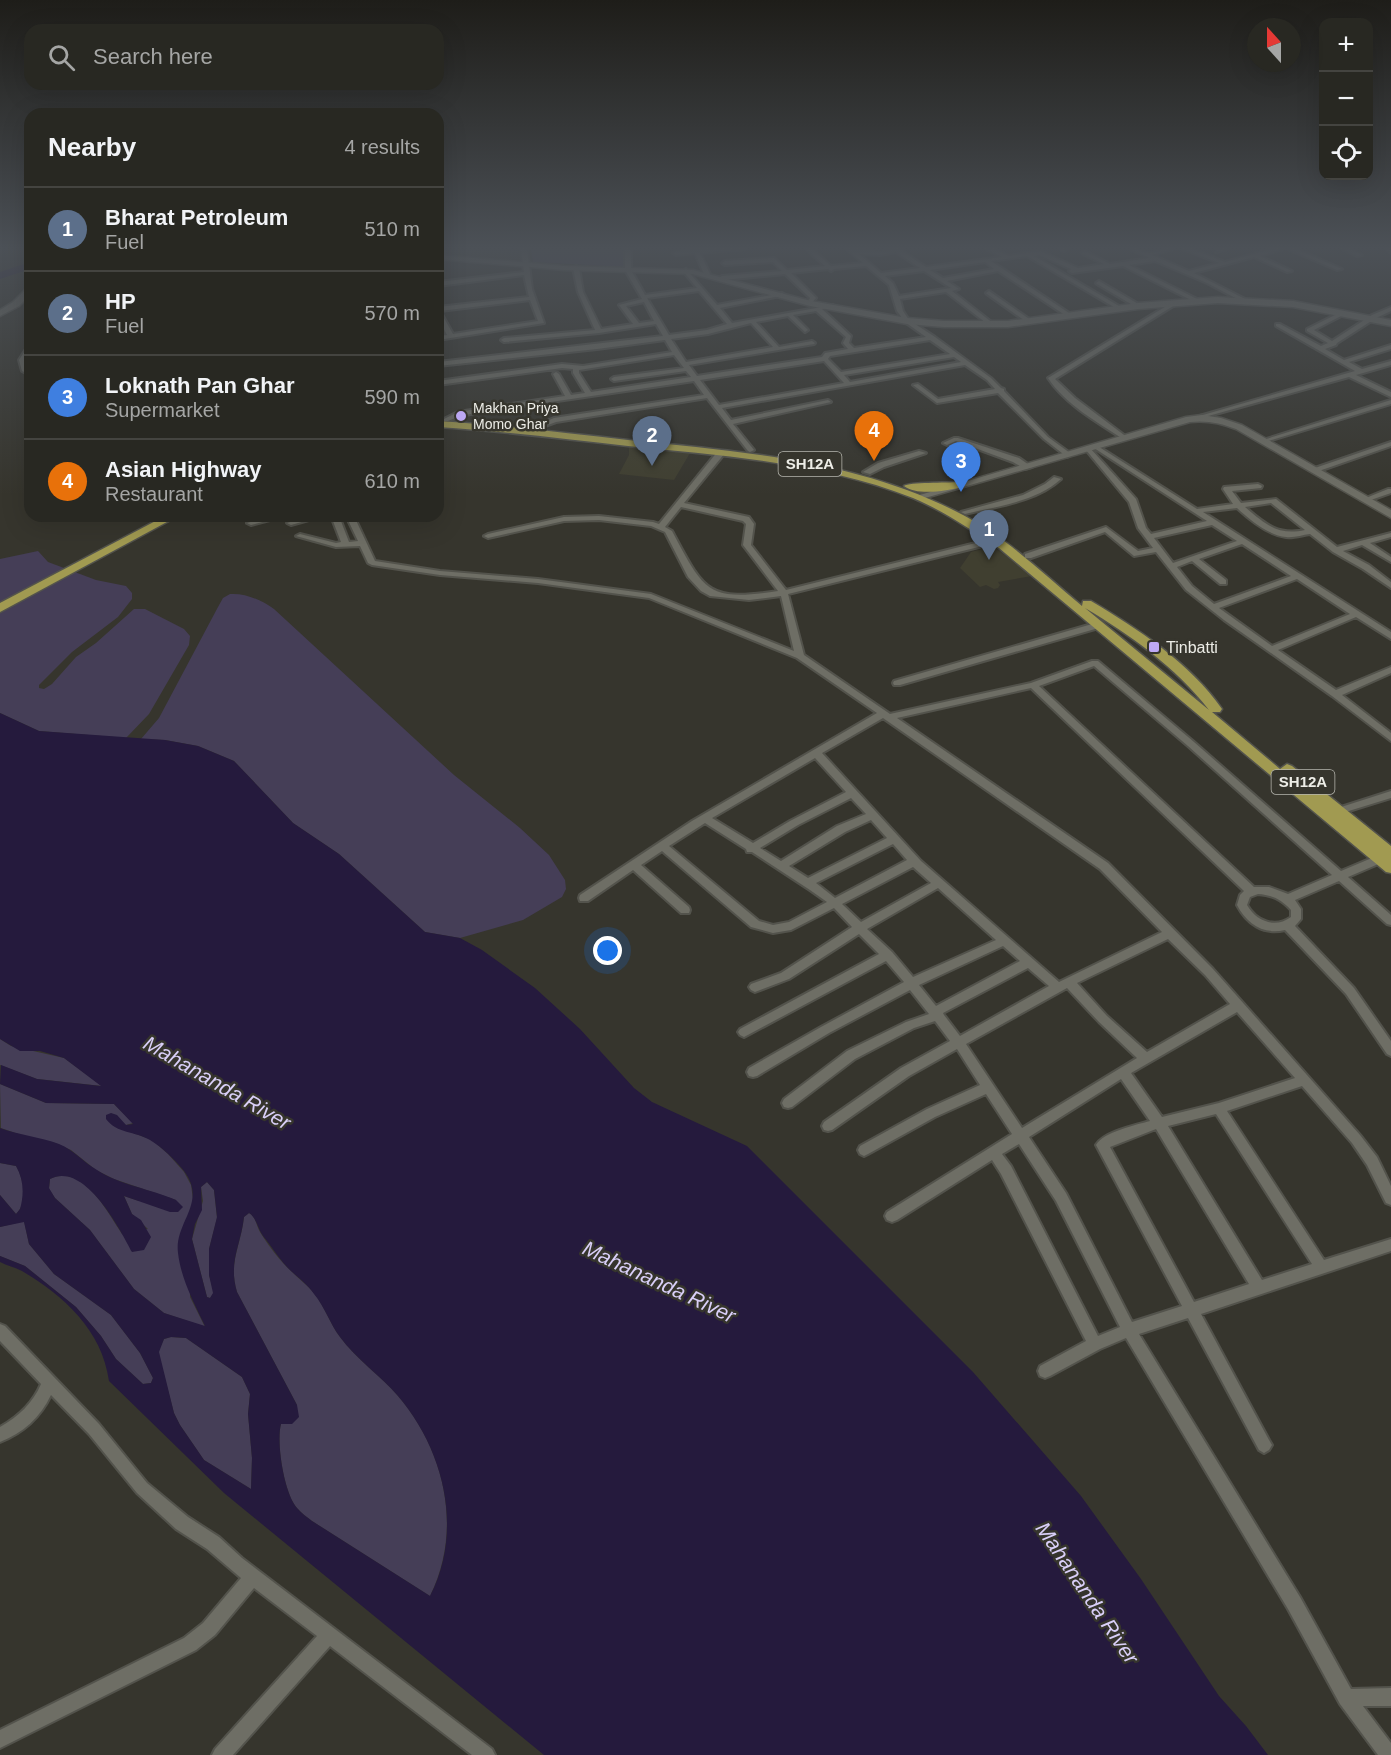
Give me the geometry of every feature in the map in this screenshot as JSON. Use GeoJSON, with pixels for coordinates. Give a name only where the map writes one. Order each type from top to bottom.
{"type":"FeatureCollection","features":[{"type":"Feature","properties":{"kind":"main road","name":"SH12A"},"geometry":{"type":"LineString","coordinates":[[444,421],[750,450],[815,460],[867,472],[909,486],[996,540],[1385,856]]}},
{"type":"Feature","properties":{"kind":"main road","name":"SH12A"},"geometry":{"type":"LineString","coordinates":[[444,421],[739,455],[879,482],[952,505],[1028,556],[1215,709],[1339,812],[1385,856],[1391,868]]}},
{"type":"Feature","properties":{"kind":"main road"},"geometry":{"type":"LineString","coordinates":[[909,486],[956,488],[952,505]]}},
{"type":"Feature","properties":{"kind":"main road"},"geometry":{"type":"LineString","coordinates":[[0,608],[161,522]]}},
{"type":"Feature","properties":{"kind":"street"},"geometry":{"type":"LineString","coordinates":[[448,331],[451,336]]}},
{"type":"Feature","properties":{"kind":"street"},"geometry":{"type":"LineString","coordinates":[[444,337],[484,331]]}},
{"type":"Feature","properties":{"kind":"street"},"geometry":{"type":"LineString","coordinates":[[504,340],[599,331]]}},
{"type":"Feature","properties":{"kind":"street"},"geometry":{"type":"LineString","coordinates":[[663,331],[685,367],[750,450]]}},
{"type":"Feature","properties":{"kind":"street"},"geometry":{"type":"LineString","coordinates":[[444,363],[712,331]]}},
{"type":"Feature","properties":{"kind":"street"},"geometry":{"type":"LineString","coordinates":[[760,331],[786,365]]}},
{"type":"Feature","properties":{"kind":"street"},"geometry":{"type":"LineString","coordinates":[[842,331],[849,337],[846,343],[852,350]]}},
{"type":"Feature","properties":{"kind":"street"},"geometry":{"type":"LineString","coordinates":[[922,331],[1002,390],[1046,438],[1067,455]]}},
{"type":"Feature","properties":{"kind":"street"},"geometry":{"type":"LineString","coordinates":[[1125,438],[1063,391],[1051,378],[1130,331]]}},
{"type":"Feature","properties":{"kind":"street"},"geometry":{"type":"LineString","coordinates":[[1288,331],[1362,372]]}},
{"type":"Feature","properties":{"kind":"street"},"geometry":{"type":"LineString","coordinates":[[1311,331],[1334,344]]}},
{"type":"Feature","properties":{"kind":"street"},"geometry":{"type":"LineString","coordinates":[[1320,349],[1334,344],[1354,331]]}},
{"type":"Feature","properties":{"kind":"street"},"geometry":{"type":"LineString","coordinates":[[444,420],[458,414],[825,359],[830,353],[933,338]]}},
{"type":"Feature","properties":{"kind":"street"},"geometry":{"type":"LineString","coordinates":[[614,380],[812,344]]}},
{"type":"Feature","properties":{"kind":"street"},"geometry":{"type":"LineString","coordinates":[[1344,362],[1391,347]]}},
{"type":"Feature","properties":{"kind":"street"},"geometry":{"type":"LineString","coordinates":[[568,350],[577,367],[576,373],[590,395]]}},
{"type":"Feature","properties":{"kind":"street"},"geometry":{"type":"LineString","coordinates":[[444,381],[605,364],[676,353]]}},
{"type":"Feature","properties":{"kind":"street"},"geometry":{"type":"LineString","coordinates":[[839,374],[956,355]]}},
{"type":"Feature","properties":{"kind":"street"},"geometry":{"type":"LineString","coordinates":[[825,359],[848,383]]}},
{"type":"Feature","properties":{"kind":"street"},"geometry":{"type":"LineString","coordinates":[[718,407],[966,363]]}},
{"type":"Feature","properties":{"kind":"street"},"geometry":{"type":"LineString","coordinates":[[926,496],[1391,363]]}},
{"type":"Feature","properties":{"kind":"street"},"geometry":{"type":"LineString","coordinates":[[605,364],[621,391]]}},
{"type":"Feature","properties":{"kind":"street"},"geometry":{"type":"LineString","coordinates":[[556,374],[569,398]]}},
{"type":"Feature","properties":{"kind":"street"},"geometry":{"type":"LineString","coordinates":[[1351,375],[1391,395]]}},
{"type":"Feature","properties":{"kind":"street"},"geometry":{"type":"LineString","coordinates":[[916,385],[937,401],[1002,390]]}},
{"type":"Feature","properties":{"kind":"street"},"geometry":{"type":"LineString","coordinates":[[534,428],[554,420],[708,396]]}},
{"type":"Feature","properties":{"kind":"street"},"geometry":{"type":"LineString","coordinates":[[730,422],[828,402]]}},
{"type":"Feature","properties":{"kind":"street"},"geometry":{"type":"LineString","coordinates":[[1263,441],[1391,402]]}},
{"type":"Feature","properties":{"kind":"street"},"geometry":{"type":"LineString","coordinates":[[1229,423],[1231,409]]}},
{"type":"Feature","properties":{"kind":"street"},"geometry":{"type":"LineString","coordinates":[[1199,417],[1229,423],[1391,515]]}},
{"type":"Feature","properties":{"kind":"street"},"geometry":{"type":"LineString","coordinates":[[947,443],[956,439],[1016,460],[1028,467]]}},
{"type":"Feature","properties":{"kind":"street"},"geometry":{"type":"LineString","coordinates":[[1313,470],[1391,444]]}},
{"type":"Feature","properties":{"kind":"street"},"geometry":{"type":"LineString","coordinates":[[1092,448],[1197,511],[1391,636]]}},
{"type":"Feature","properties":{"kind":"street"},"geometry":{"type":"LineString","coordinates":[[1092,448],[1133,501],[1137,518],[1149,537],[1189,588],[1335,693],[1391,738]]}},
{"type":"Feature","properties":{"kind":"street"},"geometry":{"type":"LineString","coordinates":[[662,526],[721,453]]}},
{"type":"Feature","properties":{"kind":"street"},"geometry":{"type":"LineString","coordinates":[[867,472],[881,465],[922,453]]}},
{"type":"Feature","properties":{"kind":"street"},"geometry":{"type":"LineString","coordinates":[[965,512],[1029,494],[1049,486],[1057,479]]}},
{"type":"Feature","properties":{"kind":"street"},"geometry":{"type":"LineString","coordinates":[[1258,486],[1227,489],[1237,505],[1285,535],[1312,531]]}},
{"type":"Feature","properties":{"kind":"street"},"geometry":{"type":"LineString","coordinates":[[1365,500],[1391,491]]}},
{"type":"Feature","properties":{"kind":"street"},"geometry":{"type":"LineString","coordinates":[[1197,511],[1273,501],[1336,550],[1371,570],[1391,586]]}},
{"type":"Feature","properties":{"kind":"street"},"geometry":{"type":"LineString","coordinates":[[681,505],[746,519],[750,524],[747,545],[784,593],[800,656]]}},
{"type":"Feature","properties":{"kind":"street"},"geometry":{"type":"LineString","coordinates":[[488,536],[564,519],[599,518],[662,526],[668,531],[690,575],[704,589],[713,594],[750,598],[784,593],[996,540]]}},
{"type":"Feature","properties":{"kind":"street"},"geometry":{"type":"LineString","coordinates":[[250,523],[254,522]]}},
{"type":"Feature","properties":{"kind":"street"},"geometry":{"type":"LineString","coordinates":[[291,523],[295,522]]}},
{"type":"Feature","properties":{"kind":"street"},"geometry":{"type":"LineString","coordinates":[[337,522],[346,545]]}},
{"type":"Feature","properties":{"kind":"street"},"geometry":{"type":"LineString","coordinates":[[353,522],[370,561],[379,565],[440,573],[549,582],[651,596],[800,656],[1104,866],[1239,1005],[1365,1150],[1391,1199]]}},
{"type":"Feature","properties":{"kind":"street"},"geometry":{"type":"LineString","coordinates":[[1149,537],[1214,522]]}},
{"type":"Feature","properties":{"kind":"street"},"geometry":{"type":"LineString","coordinates":[[1028,556],[1106,529],[1137,554],[1158,549]]}},
{"type":"Feature","properties":{"kind":"street"},"geometry":{"type":"LineString","coordinates":[[1336,550],[1391,535]]}},
{"type":"Feature","properties":{"kind":"street"},"geometry":{"type":"LineString","coordinates":[[300,536],[330,544],[362,543]]}},
{"type":"Feature","properties":{"kind":"street"},"geometry":{"type":"LineString","coordinates":[[1171,566],[1244,541]]}},
{"type":"Feature","properties":{"kind":"street"},"geometry":{"type":"LineString","coordinates":[[1364,543],[1391,560]]}},
{"type":"Feature","properties":{"kind":"street"},"geometry":{"type":"LineString","coordinates":[[1194,559],[1223,582]]}},
{"type":"Feature","properties":{"kind":"street"},"geometry":{"type":"LineString","coordinates":[[1213,607],[1269,589],[1299,576]]}},
{"type":"Feature","properties":{"kind":"street"},"geometry":{"type":"LineString","coordinates":[[1272,649],[1357,614]]}},
{"type":"Feature","properties":{"kind":"street"},"geometry":{"type":"LineString","coordinates":[[897,683],[1099,625]]}},
{"type":"Feature","properties":{"kind":"street"},"geometry":{"type":"LineString","coordinates":[[584,898],[705,818],[887,715],[1033,685],[1095,663],[1191,744],[1391,921]]}},
{"type":"Feature","properties":{"kind":"street"},"geometry":{"type":"LineString","coordinates":[[1335,693],[1391,670]]}},
{"type":"Feature","properties":{"kind":"street"},"geometry":{"type":"LineString","coordinates":[[1033,685],[1251,891]]}},
{"type":"Feature","properties":{"kind":"street"},"geometry":{"type":"LineString","coordinates":[[817,754],[914,861],[1027,963],[1057,987]]}},
{"type":"Feature","properties":{"kind":"street"},"geometry":{"type":"LineString","coordinates":[[751,849],[794,823],[852,793]]}},
{"type":"Feature","properties":{"kind":"street"},"geometry":{"type":"LineString","coordinates":[[1339,812],[1391,794]]}},
{"type":"Feature","properties":{"kind":"street"},"geometry":{"type":"LineString","coordinates":[[780,867],[841,829],[872,816]]}},
{"type":"Feature","properties":{"kind":"street"},"geometry":{"type":"LineString","coordinates":[[705,818],[835,903],[888,955],[959,1043],[1022,1135],[1077,1226],[1129,1330],[1294,1603],[1346,1698],[1389,1755]]}},
{"type":"Feature","properties":{"kind":"street"},"geometry":{"type":"LineString","coordinates":[[807,883],[893,839]]}},
{"type":"Feature","properties":{"kind":"street"},"geometry":{"type":"LineString","coordinates":[[663,846],[748,918],[762,927],[782,929],[914,861]]}},
{"type":"Feature","properties":{"kind":"street"},"geometry":{"type":"LineString","coordinates":[[1288,899],[1385,856]]}},
{"type":"Feature","properties":{"kind":"street"},"geometry":{"type":"LineString","coordinates":[[634,865],[685,910]]}},
{"type":"Feature","properties":{"kind":"street"},"geometry":{"type":"LineString","coordinates":[[755,987],[785,976],[861,927],[939,883]]}},
{"type":"Feature","properties":{"kind":"street"},"geometry":{"type":"LineString","coordinates":[[1268,890],[1288,899],[1297,914],[1296,919],[1288,926],[1268,927],[1248,915],[1242,905],[1243,898],[1251,891],[1268,890]]}},
{"type":"Feature","properties":{"kind":"street"},"geometry":{"type":"LineString","coordinates":[[1288,926],[1350,991],[1391,1051]]}},
{"type":"Feature","properties":{"kind":"street"},"geometry":{"type":"LineString","coordinates":[[828,1126],[891,1081],[1057,987],[1162,935],[1173,936]]}},
{"type":"Feature","properties":{"kind":"street"},"geometry":{"type":"LineString","coordinates":[[753,1072],[912,983],[1003,941]]}},
{"type":"Feature","properties":{"kind":"street"},"geometry":{"type":"LineString","coordinates":[[744,1032],[888,955]]}},
{"type":"Feature","properties":{"kind":"street"},"geometry":{"type":"LineString","coordinates":[[788,1103],[851,1055],[936,1013],[1027,963]]}},
{"type":"Feature","properties":{"kind":"street"},"geometry":{"type":"LineString","coordinates":[[1068,981],[1103,1019],[1146,1059]]}},
{"type":"Feature","properties":{"kind":"street"},"geometry":{"type":"LineString","coordinates":[[892,1216],[1123,1072],[1239,1005]]}},
{"type":"Feature","properties":{"kind":"street"},"geometry":{"type":"LineString","coordinates":[[1123,1072],[1159,1123],[1258,1287]]}},
{"type":"Feature","properties":{"kind":"street"},"geometry":{"type":"LineString","coordinates":[[1264,1445],[1103,1150],[1105,1142],[1159,1123],[1219,1108],[1304,1080]]}},
{"type":"Feature","properties":{"kind":"street"},"geometry":{"type":"LineString","coordinates":[[864,1150],[931,1113],[988,1088]]}},
{"type":"Feature","properties":{"kind":"street"},"geometry":{"type":"LineString","coordinates":[[1219,1108],[1321,1267]]}},
{"type":"Feature","properties":{"kind":"street"},"geometry":{"type":"LineString","coordinates":[[994,1152],[1006,1170],[1095,1344]]}},
{"type":"Feature","properties":{"kind":"street"},"geometry":{"type":"LineString","coordinates":[[1045,1371],[1095,1344],[1129,1330],[1391,1245]]}},
{"type":"Feature","properties":{"kind":"street"},"geometry":{"type":"LineString","coordinates":[[0,1331],[94,1429],[142,1488],[182,1523],[213,1543],[252,1576],[486,1755]]}},
{"type":"Feature","properties":{"kind":"street"},"geometry":{"type":"LineString","coordinates":[[0,1436],[10,1431],[35,1410],[49,1382]]}},
{"type":"Feature","properties":{"kind":"street"},"geometry":{"type":"LineString","coordinates":[[0,1739],[190,1644],[209,1629],[252,1576]]}},
{"type":"Feature","properties":{"kind":"street"},"geometry":{"type":"LineString","coordinates":[[221,1755],[329,1635]]}},
{"type":"Feature","properties":{"kind":"street"},"geometry":{"type":"LineString","coordinates":[[1346,1698],[1391,1697]]}},
{"type":"Feature","properties":{"kind":"shaded area"},"geometry":{"type":"Polygon","coordinates":[[[629,447],[690,453],[674,480],[619,474],[629,455],[629,447]]]}},
{"type":"Feature","properties":{"kind":"shaded area"},"geometry":{"type":"Polygon","coordinates":[[[993,546],[1032,576],[998,582],[1000,585],[994,589],[986,585],[980,587],[960,568],[971,552],[993,546]]]}},
{"type":"Feature","properties":{"kind":"shaded area"},"geometry":{"type":"Polygon","coordinates":[[[38,551],[48,562],[96,580],[126,586],[132,593],[132,599],[118,617],[72,652],[39,685],[39,688],[44,689],[52,684],[76,657],[96,643],[134,609],[145,609],[184,629],[190,636],[189,645],[149,714],[126,738],[39,731],[0,713],[0,559],[38,551]]]}},
{"type":"Feature","properties":{"kind":"shaded area"},"geometry":{"type":"Polygon","coordinates":[[[230,594],[253,598],[274,609],[454,775],[520,828],[549,855],[565,880],[566,889],[562,897],[523,920],[460,938],[425,932],[339,854],[293,823],[234,761],[198,746],[165,740],[141,739],[159,718],[223,598],[230,594]]]}},
{"type":"Feature","properties":{"kind":"shaded area"},"geometry":{"type":"Polygon","coordinates":[[[0,1039],[11,1046],[64,1058],[102,1086],[37,1079],[0,1065],[0,1039]]]}},
{"type":"Feature","properties":{"kind":"shaded area"},"geometry":{"type":"Polygon","coordinates":[[[0,1084],[46,1103],[114,1104],[133,1123],[126,1125],[111,1113],[128,1131],[152,1140],[184,1172],[191,1185],[193,1199],[190,1297],[205,1327],[164,1313],[134,1289],[90,1230],[55,1198],[49,1189],[50,1179],[62,1176],[73,1178],[83,1184],[93,1192],[122,1234],[148,1229],[132,1214],[124,1196],[139,1201],[176,1200],[114,1179],[96,1170],[71,1150],[55,1143],[1,1128],[0,1084]]]}},
{"type":"Feature","properties":{"kind":"shaded area"},"geometry":{"type":"Polygon","coordinates":[[[0,1163],[16,1166],[21,1177],[24,1191],[22,1204],[16,1214],[0,1195],[0,1163]]]}},
{"type":"Feature","properties":{"kind":"shaded area"},"geometry":{"type":"Polygon","coordinates":[[[207,1182],[214,1190],[217,1218],[209,1249],[209,1275],[214,1293],[210,1298],[207,1297],[192,1239],[203,1201],[201,1187],[207,1182]]]}},
{"type":"Feature","properties":{"kind":"shaded area"},"geometry":{"type":"Polygon","coordinates":[[[249,1213],[278,1258],[314,1293],[333,1327],[353,1353],[398,1396],[427,1441],[444,1492],[447,1518],[446,1544],[440,1570],[430,1596],[312,1521],[292,1501],[282,1467],[280,1432],[281,1424],[286,1423],[297,1405],[237,1292],[235,1281],[234,1263],[244,1217],[249,1213]]]}},
{"type":"Feature","properties":{"kind":"shaded area"},"geometry":{"type":"Polygon","coordinates":[[[24,1221],[29,1244],[54,1274],[111,1315],[140,1353],[153,1378],[151,1383],[143,1384],[116,1359],[101,1336],[76,1307],[25,1266],[0,1256],[0,1227],[24,1221]]]}},
{"type":"Feature","properties":{"kind":"shaded area"},"geometry":{"type":"Polygon","coordinates":[[[186,1338],[242,1377],[250,1394],[248,1414],[252,1458],[251,1489],[204,1460],[180,1425],[174,1413],[158,1352],[164,1339],[186,1338]]]}},
{"type":"Feature","properties":{"kind":"water","name":"Mahananda River"},"geometry":{"type":"Polygon","coordinates":[[[0,713],[39,731],[165,740],[198,746],[234,761],[293,823],[339,854],[425,932],[460,938],[482,950],[535,988],[580,1029],[634,1088],[652,1102],[747,1146],[973,1372],[1081,1496],[1141,1579],[1219,1696],[1268,1755],[544,1755],[224,1493],[109,1381],[98,1346],[79,1316],[38,1281],[0,1262],[0,1256],[25,1266],[76,1307],[101,1336],[116,1359],[143,1384],[151,1383],[153,1378],[140,1353],[111,1315],[54,1274],[29,1244],[24,1222],[0,1227],[0,1195],[16,1214],[20,1209],[23,1193],[21,1177],[16,1166],[0,1163],[0,1128],[59,1144],[106,1175],[176,1200],[183,1207],[178,1212],[170,1212],[124,1196],[132,1214],[141,1220],[151,1237],[144,1250],[132,1252],[109,1213],[87,1188],[75,1179],[63,1176],[50,1179],[49,1188],[55,1198],[90,1230],[134,1289],[164,1313],[205,1326],[192,1300],[178,1253],[178,1242],[192,1203],[193,1193],[184,1171],[155,1143],[110,1124],[106,1115],[111,1113],[117,1115],[126,1125],[133,1124],[114,1104],[46,1103],[0,1084],[1,1065],[37,1079],[101,1086],[64,1058],[40,1051],[20,1051],[0,1039],[0,713]],[[207,1182],[201,1187],[202,1210],[195,1224],[192,1239],[207,1297],[210,1298],[213,1293],[209,1275],[209,1249],[217,1217],[214,1190],[207,1182]],[[249,1213],[244,1217],[234,1262],[237,1292],[297,1405],[299,1417],[292,1424],[281,1424],[280,1432],[282,1467],[292,1501],[312,1521],[430,1596],[440,1571],[446,1544],[447,1518],[444,1492],[427,1441],[414,1417],[398,1396],[353,1353],[340,1337],[318,1299],[280,1259],[263,1236],[253,1217],[249,1213]],[[186,1338],[164,1339],[159,1352],[174,1413],[180,1425],[204,1460],[251,1489],[252,1458],[248,1414],[250,1394],[242,1377],[186,1338]]]}},
{"type":"Feature","properties":{"kind":"place","name":"Makhan Priya Momo Ghar"},"geometry":{"type":"Point","coordinates":[461,416]}},
{"type":"Feature","properties":{"kind":"place","name":"Asian Highway"},"geometry":{"type":"Point","coordinates":[874,461]}},
{"type":"Feature","properties":{"kind":"place","name":"HP"},"geometry":{"type":"Point","coordinates":[652,466]}},
{"type":"Feature","properties":{"kind":"place","name":"Loknath Pan Ghar"},"geometry":{"type":"Point","coordinates":[961,492]}},
{"type":"Feature","properties":{"kind":"place","name":"Bharat Petroleum"},"geometry":{"type":"Point","coordinates":[989,560]}},
{"type":"Feature","properties":{"kind":"place","name":"Tinbatti"},"geometry":{"type":"Point","coordinates":[1154,647]}}]}
